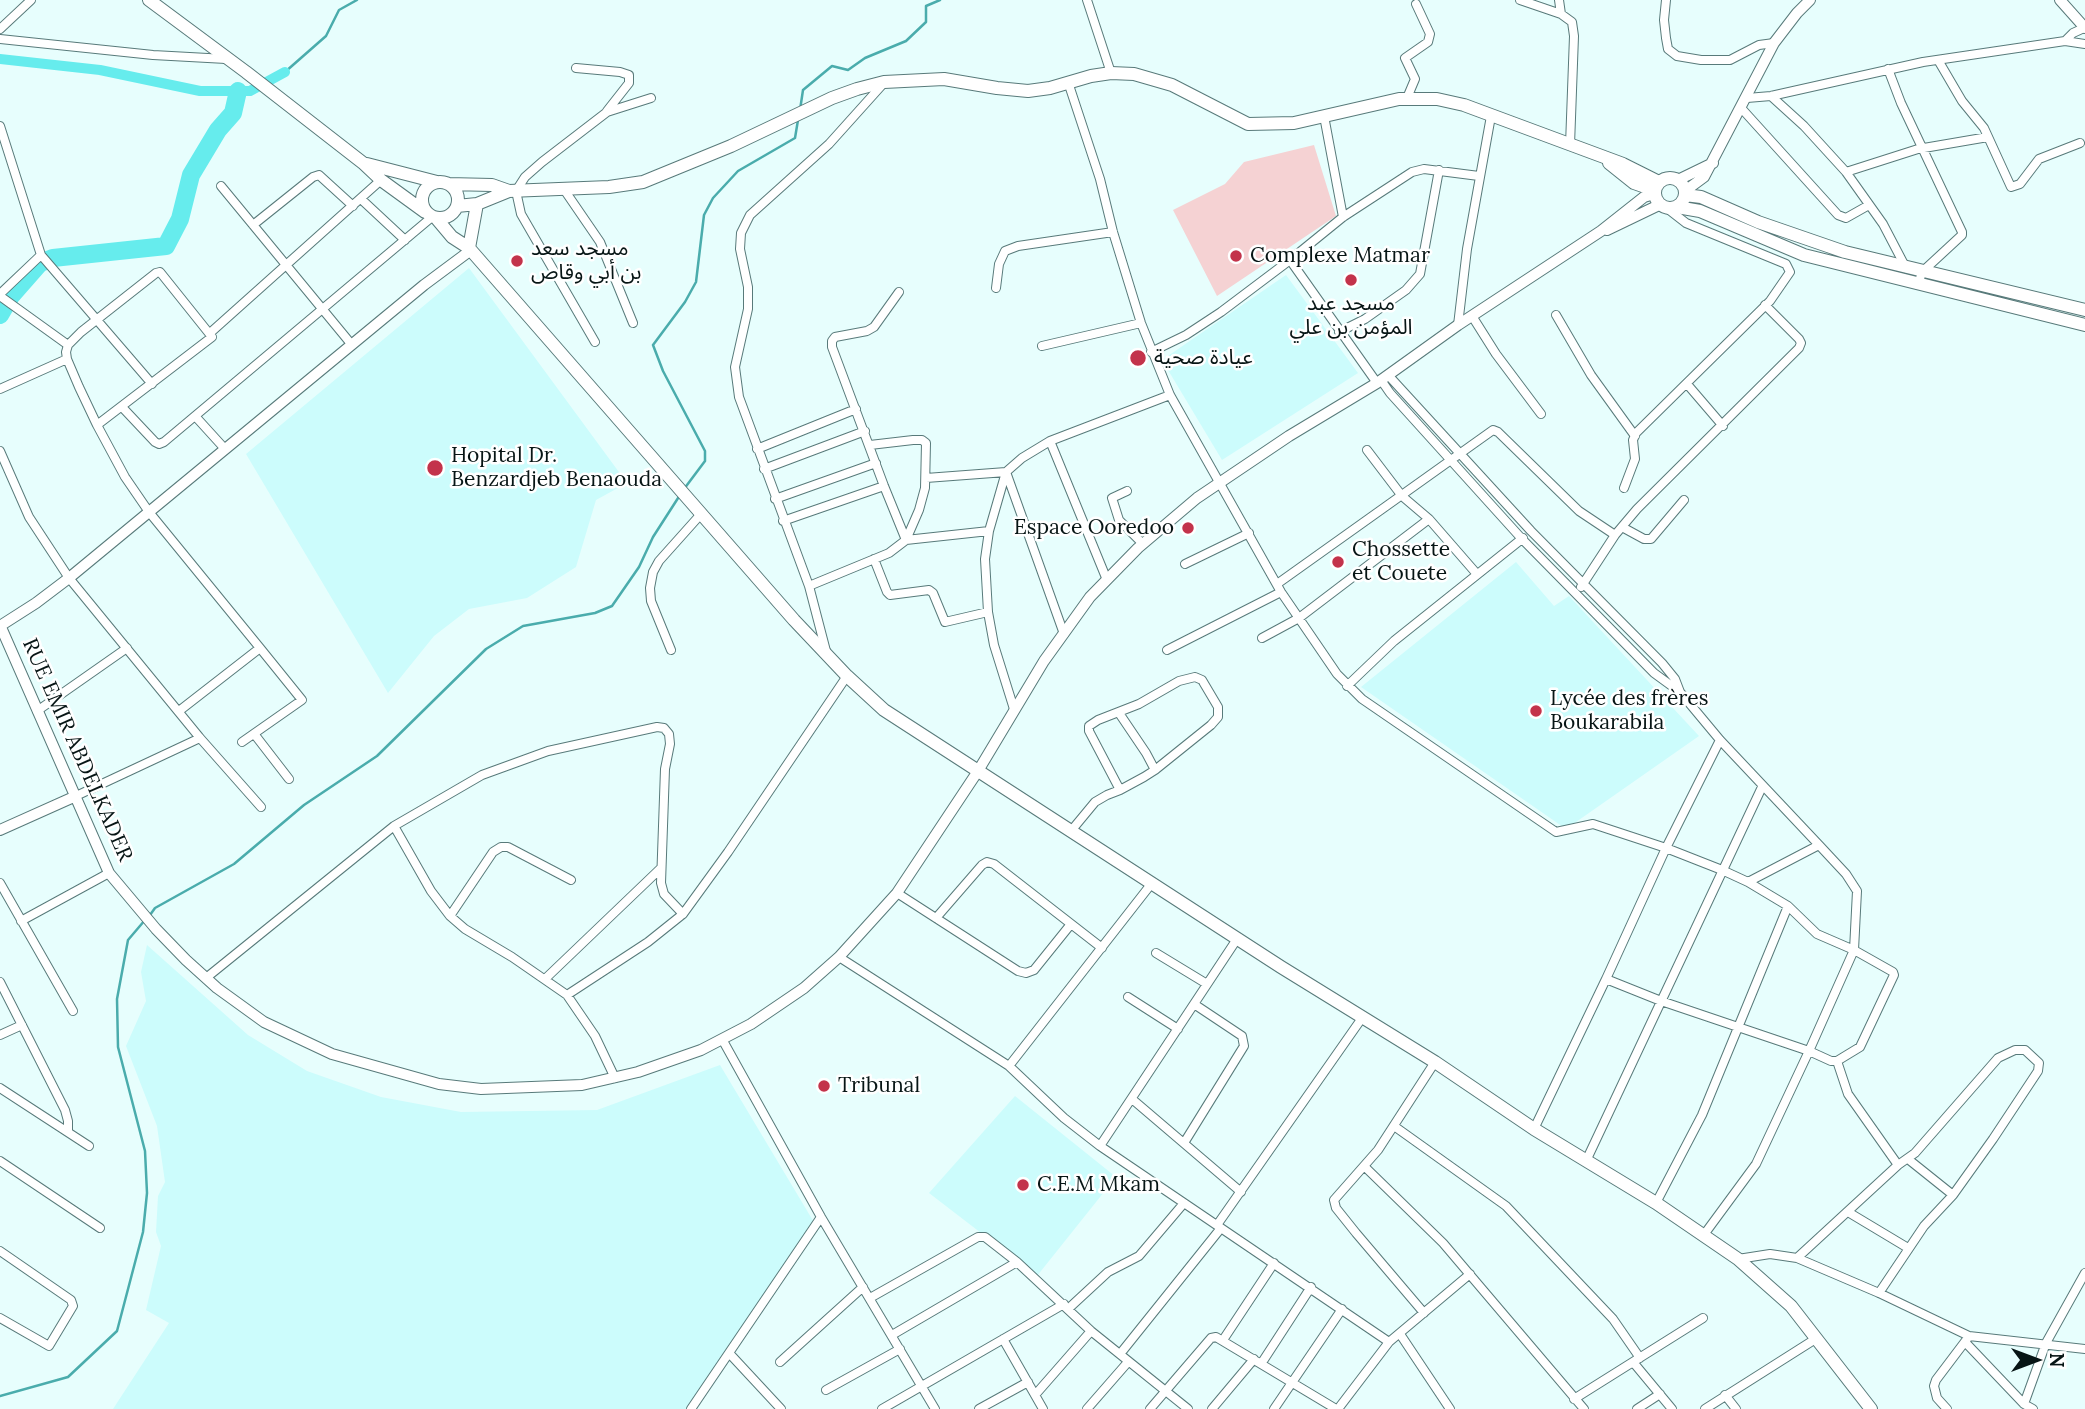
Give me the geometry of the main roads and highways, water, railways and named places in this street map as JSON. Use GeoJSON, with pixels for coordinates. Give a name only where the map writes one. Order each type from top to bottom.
{"type":"FeatureCollection","features":[{"type":"Feature","properties":{"kind":"main road"},"geometry":{"type":"LineString","coordinates":[[149,0],[246,72],[470,249],[827,655],[884,710],[1237,939],[1435,1062],[1534,1129],[1656,1203],[1738,1259],[1791,1306],[1871,1409]]}},
{"type":"Feature","properties":{"kind":"main road"},"geometry":{"type":"LineString","coordinates":[[1662,198],[1704,177],[1774,43],[1810,0]]}},
{"type":"Feature","properties":{"kind":"main road"},"geometry":{"type":"LineString","coordinates":[[2060,0],[2085,28]]}},
{"type":"Feature","properties":{"kind":"main road"},"geometry":{"type":"LineString","coordinates":[[456,207],[477,204],[513,191],[609,187],[643,181],[732,146],[832,98],[884,82],[944,79],[997,89],[1028,90],[1050,88],[1111,73],[1134,74],[1172,86],[1248,124],[1282,124],[1407,98],[1437,99],[1464,105],[1600,157],[1634,183],[1662,198],[1804,255],[1920,278],[2043,308],[2085,325]]}},
{"type":"Feature","properties":{"kind":"main road"},"geometry":{"type":"LineString","coordinates":[[363,163],[443,183],[492,185],[513,191]]}},
{"type":"Feature","properties":{"kind":"main road"},"geometry":{"type":"LineString","coordinates":[[1662,198],[1667,178],[1683,189],[1734,211],[1834,249],[1906,268],[1920,278]]}},
{"type":"Feature","properties":{"kind":"main road"},"geometry":{"type":"LineString","coordinates":[[431,216],[421,201],[424,191],[443,183]]}},
{"type":"Feature","properties":{"kind":"main road"},"geometry":{"type":"LineString","coordinates":[[431,216],[448,217],[456,207],[457,196],[443,183]]}},
{"type":"Feature","properties":{"kind":"main road","name":"RUE EMIR ABDELKADER"},"geometry":{"type":"LineString","coordinates":[[0,626],[109,873],[156,929],[206,978],[264,1022],[332,1054],[439,1084],[481,1089],[582,1085],[615,1078],[701,1050],[751,1024],[804,988],[839,957],[897,893],[978,771],[1014,709],[1090,597],[1143,544],[1197,498],[1289,436],[1382,379],[1458,325],[1601,231],[1644,197],[1662,198]]}},
{"type":"Feature","properties":{"kind":"main road"},"geometry":{"type":"LineString","coordinates":[[0,626],[69,578],[470,249],[477,204]]}},
{"type":"Feature","properties":{"kind":"main road"},"geometry":{"type":"LineString","coordinates":[[456,207],[468,229],[470,249]]}},
{"type":"Feature","properties":{"kind":"main road"},"geometry":{"type":"LineString","coordinates":[[1728,224],[1734,211]]}},
{"type":"Feature","properties":{"kind":"main road"},"geometry":{"type":"LineString","coordinates":[[2043,308],[2085,310]]}},
{"type":"Feature","properties":{"kind":"main road"},"geometry":{"type":"LineString","coordinates":[[0,830],[76,796]]}},
{"type":"Feature","properties":{"kind":"waterway"},"geometry":{"type":"LineString","coordinates":[[285,72],[326,36],[339,10],[357,0]]}},
{"type":"Feature","properties":{"kind":"waterway"},"geometry":{"type":"LineString","coordinates":[[800,110],[803,90],[832,66],[848,70],[865,58],[906,41],[926,22],[926,6],[940,0]]}},
{"type":"Feature","properties":{"kind":"waterway"},"geometry":{"type":"LineString","coordinates":[[0,59],[100,70],[200,91],[250,91],[285,72]]}},
{"type":"Feature","properties":{"kind":"waterway"},"geometry":{"type":"LineString","coordinates":[[0,315],[11,296],[40,263],[53,258],[166,246],[180,219],[191,175],[218,130],[233,113],[238,91]]}},
{"type":"Feature","properties":{"kind":"waterway"},"geometry":{"type":"LineString","coordinates":[[684,489],[705,461],[705,451],[663,371],[653,345],[685,302],[696,282],[704,215],[713,198],[738,171],[795,138],[798,120]]}},
{"type":"Feature","properties":{"kind":"waterway"},"geometry":{"type":"LineString","coordinates":[[150,915],[155,908],[234,864],[304,805],[377,756],[486,649],[523,626],[595,613],[612,606],[639,567],[653,537],[680,495]]}},
{"type":"Feature","properties":{"kind":"waterway"},"geometry":{"type":"LineString","coordinates":[[0,1396],[68,1377],[117,1331],[143,1232],[147,1193],[145,1151],[118,1047],[117,999],[128,940],[145,920]]}},
{"type":"Feature","properties":{"kind":"place","name":"Complexe Matmar"},"geometry":{"type":"Point","coordinates":[1236,256]}},
{"type":"Feature","properties":{"kind":"place","name":"مسجد سعد بن أبي وقاص"},"geometry":{"type":"Point","coordinates":[517,261]}},
{"type":"Feature","properties":{"kind":"place","name":"مسجد عبد المؤمن بن علي"},"geometry":{"type":"Point","coordinates":[1351,280]}},
{"type":"Feature","properties":{"kind":"place","name":"عيادة صحية"},"geometry":{"type":"Point","coordinates":[1138,358]}},
{"type":"Feature","properties":{"kind":"place","name":"Hopital Dr. Benzardjeb Benaouda"},"geometry":{"type":"Point","coordinates":[435,468]}},
{"type":"Feature","properties":{"kind":"place","name":"Espace Ooredoo"},"geometry":{"type":"Point","coordinates":[1188,528]}},
{"type":"Feature","properties":{"kind":"place","name":"Chossette et Couete"},"geometry":{"type":"Point","coordinates":[1338,562]}},
{"type":"Feature","properties":{"kind":"place","name":"Lycée des frères Boukarabila"},"geometry":{"type":"Point","coordinates":[1536,711]}},
{"type":"Feature","properties":{"kind":"place","name":"Tribunal"},"geometry":{"type":"Point","coordinates":[824,1086]}},
{"type":"Feature","properties":{"kind":"place","name":"C.E.M Mkam"},"geometry":{"type":"Point","coordinates":[1023,1185]}}]}
